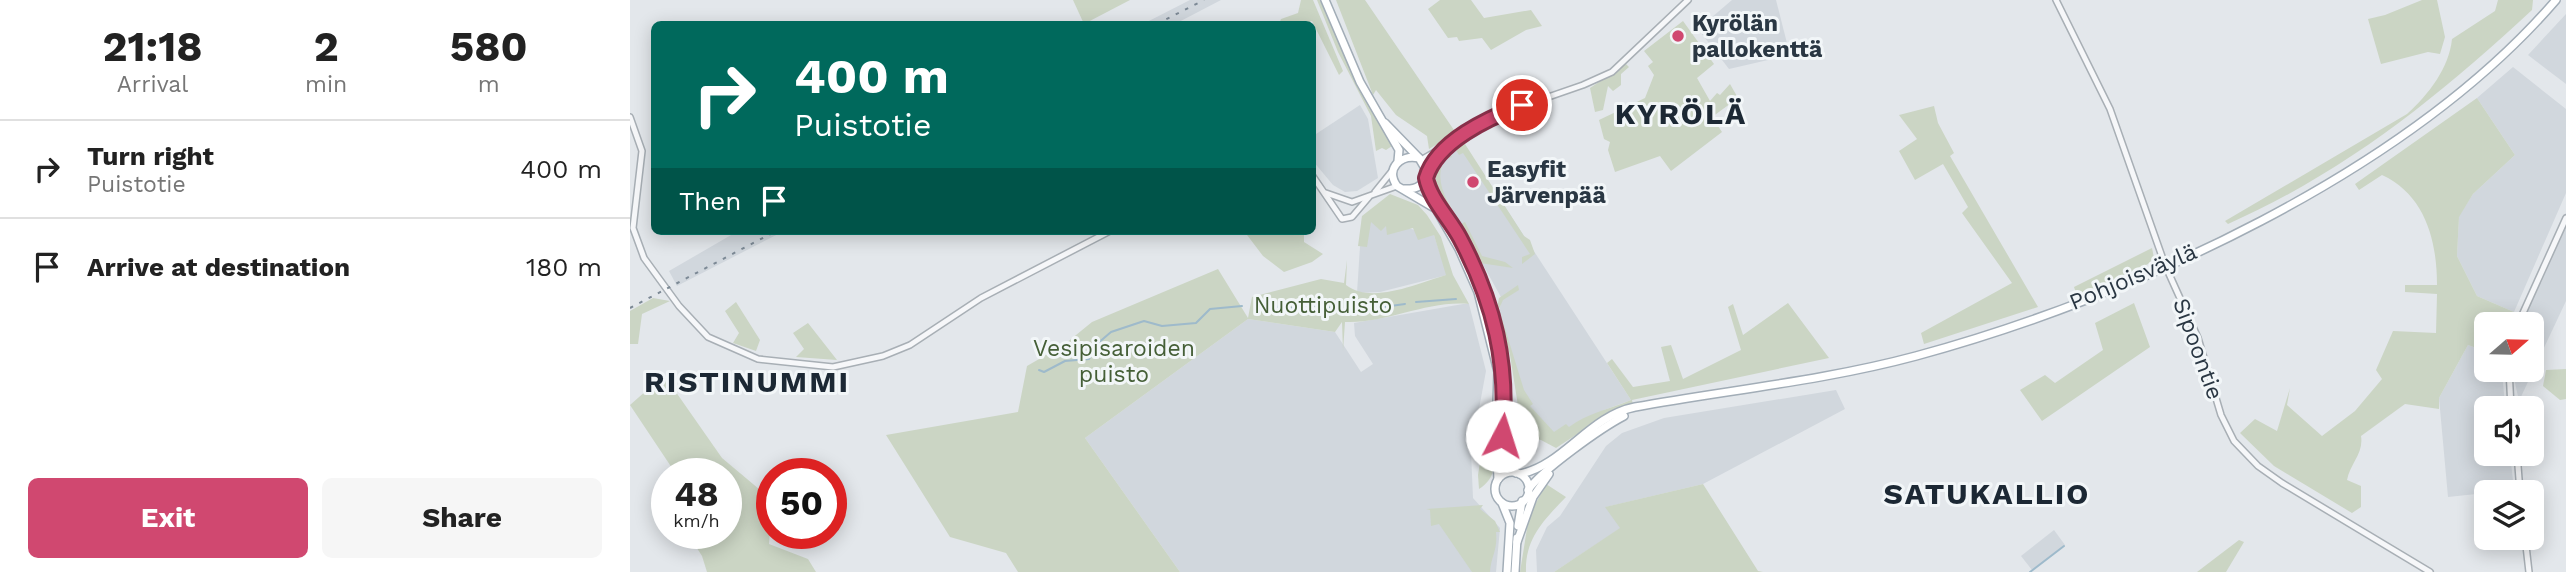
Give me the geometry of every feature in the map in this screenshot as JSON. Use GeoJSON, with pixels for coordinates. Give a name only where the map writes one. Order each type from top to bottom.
{"type":"FeatureCollection","features":[{"type":"Feature","properties":{"kind":"main road"},"geometry":{"type":"LineString","coordinates":[[1325,0],[1360,82],[1399,150],[1398,161]]}},
{"type":"Feature","properties":{"kind":"main road","name":"Pohjoisväylä"},"geometry":{"type":"LineString","coordinates":[[1518,473],[1544,466],[1606,420],[1630,408],[1801,381],[1914,356],[2010,328],[2102,294],[2297,201],[2394,141],[2463,90],[2556,0]]}},
{"type":"Feature","properties":{"kind":"main road"},"geometry":{"type":"LineString","coordinates":[[1385,123],[1420,159],[1487,297],[1504,369],[1503,448],[1518,473],[1527,481],[1528,490],[1522,501],[1515,572]]}},
{"type":"Feature","properties":{"kind":"main road"},"geometry":{"type":"LineString","coordinates":[[1420,159],[1404,157],[1392,171],[1400,188],[1424,200],[1439,214],[1478,292],[1498,374],[1498,479],[1494,491],[1510,523],[1507,572]]}},
{"type":"Feature","properties":{"kind":"main road"},"geometry":{"type":"LineString","coordinates":[[1400,188],[1418,187],[1426,176]]}},
{"type":"Feature","properties":{"kind":"main road","name":"Pohjoisväylä"},"geometry":{"type":"LineString","coordinates":[[1528,490],[1533,482],[1588,438],[1642,407]]}},
{"type":"Feature","properties":{"kind":"main road"},"geometry":{"type":"LineString","coordinates":[[1517,542],[1533,497],[1557,465]]}},
{"type":"Feature","properties":{"kind":"main road"},"geometry":{"type":"LineString","coordinates":[[1498,479],[1518,473]]}},
{"type":"Feature","properties":{"kind":"main road"},"geometry":{"type":"LineString","coordinates":[[1502,503],[1516,505],[1522,501]]}},
{"type":"Feature","properties":{"kind":"street"},"geometry":{"type":"LineString","coordinates":[[1420,159],[1442,150],[1505,112],[1612,72],[1688,0]]}},
{"type":"Feature","properties":{"kind":"street","name":"Sipoontie"},"geometry":{"type":"LineString","coordinates":[[2056,0],[2110,109],[2165,265],[2197,338],[2221,415],[2234,441],[2247,456],[2282,484],[2430,572]]}},
{"type":"Feature","properties":{"kind":"street"},"geometry":{"type":"LineString","coordinates":[[630,117],[642,151],[633,228],[644,258],[679,306],[708,337],[758,359],[833,367],[853,364],[910,345],[981,298],[1102,235]]}},
{"type":"Feature","properties":{"kind":"street"},"geometry":{"type":"LineString","coordinates":[[1426,176],[1442,150]]}},
{"type":"Feature","properties":{"kind":"street"},"geometry":{"type":"LineString","coordinates":[[1326,193],[1352,202],[1368,197],[1376,192],[1392,171]]}},
{"type":"Feature","properties":{"kind":"street"},"geometry":{"type":"LineString","coordinates":[[1316,180],[1337,209],[1338,215],[1345,220],[1368,197]]}},
{"type":"Feature","properties":{"kind":"street"},"geometry":{"type":"LineString","coordinates":[[1376,192],[1400,188]]}},
{"type":"Feature","properties":{"kind":"street"},"geometry":{"type":"LineString","coordinates":[[1337,209],[1345,201]]}},
{"type":"Feature","properties":{"kind":"street"},"geometry":{"type":"LineString","coordinates":[[1352,202],[1356,211]]}},
{"type":"Feature","properties":{"kind":"street"},"geometry":{"type":"LineString","coordinates":[[2523,312],[2566,218]]}},
{"type":"Feature","properties":{"kind":"street"},"geometry":{"type":"LineString","coordinates":[[2526,550],[2529,572]]}},
{"type":"Feature","properties":{"kind":"shaded area"},"geometry":{"type":"Polygon","coordinates":[[[1190,0],[1221,0],[1181,21],[1149,21],[1190,0]]]}},
{"type":"Feature","properties":{"kind":"shaded area"},"geometry":{"type":"Polygon","coordinates":[[[1732,0],[1776,0],[1790,55],[1729,69],[1698,29],[1732,0]]]}},
{"type":"Feature","properties":{"kind":"shaded area"},"geometry":{"type":"Polygon","coordinates":[[[2566,14],[2566,84],[2528,55],[2566,14]]]}},
{"type":"Feature","properties":{"kind":"shaded area"},"geometry":{"type":"Polygon","coordinates":[[[2513,67],[2566,109],[2566,193],[2514,312],[2477,296],[2457,256],[2459,216],[2473,194],[2515,155],[2477,98],[2513,67]]]}},
{"type":"Feature","properties":{"kind":"shaded area"},"geometry":{"type":"Polygon","coordinates":[[[1360,105],[1368,119],[1378,178],[1357,191],[1345,192],[1333,185],[1316,165],[1316,134],[1360,105]]]}},
{"type":"Feature","properties":{"kind":"shaded area"},"geometry":{"type":"Polygon","coordinates":[[[1460,143],[1464,144],[1631,400],[1604,410],[1554,440],[1525,400],[1499,311],[1502,299],[1440,187],[1440,158],[1460,143]]]}},
{"type":"Feature","properties":{"kind":"shaded area"},"geometry":{"type":"Polygon","coordinates":[[[1362,216],[1434,235],[1447,275],[1380,292],[1357,293],[1362,216]]]}},
{"type":"Feature","properties":{"kind":"shaded area"},"geometry":{"type":"Polygon","coordinates":[[[2566,226],[2566,301],[2544,348],[2544,312],[2527,312],[2566,226]]]}},
{"type":"Feature","properties":{"kind":"shaded area"},"geometry":{"type":"Polygon","coordinates":[[[731,235],[776,235],[677,286],[669,271],[731,235]]]}},
{"type":"Feature","properties":{"kind":"shaded area"},"geometry":{"type":"Polygon","coordinates":[[[1469,304],[1486,371],[1471,452],[1473,498],[1500,528],[1496,572],[1180,572],[1085,438],[1248,319],[1335,332],[1361,372],[1373,364],[1355,336],[1354,323],[1469,304]]]}},
{"type":"Feature","properties":{"kind":"shaded area"},"geometry":{"type":"Polygon","coordinates":[[[2468,345],[2474,347],[2474,382],[2503,382],[2504,396],[2474,396],[2474,466],[2511,466],[2513,480],[2474,480],[2474,494],[2448,497],[2439,398],[2468,345]]]}},
{"type":"Feature","properties":{"kind":"shaded area"},"geometry":{"type":"Polygon","coordinates":[[[2515,382],[2528,382],[2521,396],[2518,396],[2515,382]]]}},
{"type":"Feature","properties":{"kind":"shaded area"},"geometry":{"type":"Polygon","coordinates":[[[1836,390],[1845,409],[1703,484],[1606,507],[1621,528],[1554,572],[1537,572],[1536,550],[1547,527],[1560,516],[1606,446],[1622,433],[1664,418],[1836,390]]]}},
{"type":"Feature","properties":{"kind":"shaded area"},"geometry":{"type":"Polygon","coordinates":[[[2054,530],[2065,545],[2032,570],[2021,556],[2054,530]]]}},
{"type":"Feature","properties":{"kind":"green space"},"geometry":{"type":"Polygon","coordinates":[[[1073,0],[1130,0],[1090,21],[1083,21],[1073,0]]]}},
{"type":"Feature","properties":{"kind":"green space"},"geometry":{"type":"Polygon","coordinates":[[[1301,0],[1313,0],[1343,71],[1339,75],[1316,29],[1316,21],[1280,21],[1298,13],[1301,0]]]}},
{"type":"Feature","properties":{"kind":"green space"},"geometry":{"type":"Polygon","coordinates":[[[1317,0],[1320,0],[1346,60],[1392,146],[1386,150],[1382,148],[1376,151],[1371,116],[1338,52],[1317,0]]]}},
{"type":"Feature","properties":{"kind":"green space"},"geometry":{"type":"Polygon","coordinates":[[[1336,0],[1365,0],[1456,133],[1429,149],[1427,136],[1396,115],[1376,90],[1373,95],[1336,0]]]}},
{"type":"Feature","properties":{"kind":"green space"},"geometry":{"type":"Polygon","coordinates":[[[1440,0],[1471,0],[1484,18],[1531,10],[1542,26],[1526,30],[1491,50],[1482,38],[1459,41],[1457,37],[1448,38],[1428,9],[1440,0]]]}},
{"type":"Feature","properties":{"kind":"green space"},"geometry":{"type":"Polygon","coordinates":[[[2422,0],[2437,0],[2445,37],[2440,54],[2428,52],[2381,64],[2368,19],[2422,0]]]}},
{"type":"Feature","properties":{"kind":"green space"},"geometry":{"type":"Polygon","coordinates":[[[2498,0],[2533,0],[2532,10],[2462,73],[2352,156],[2271,203],[2228,224],[2225,221],[2407,114],[2437,80],[2447,60],[2452,39],[2495,11],[2498,0]]]}},
{"type":"Feature","properties":{"kind":"green space"},"geometry":{"type":"Polygon","coordinates":[[[1683,21],[1714,64],[1697,78],[1710,101],[1730,84],[1738,98],[1712,117],[1722,132],[1671,171],[1660,156],[1615,172],[1608,150],[1610,142],[1604,139],[1599,120],[1645,98],[1654,75],[1648,66],[1653,62],[1644,51],[1683,21]]]}},
{"type":"Feature","properties":{"kind":"green space"},"geometry":{"type":"Polygon","coordinates":[[[1626,64],[1629,67],[1621,74],[1621,85],[1613,91],[1608,86],[1603,110],[1595,112],[1590,88],[1626,64]]]}},
{"type":"Feature","properties":{"kind":"green space"},"geometry":{"type":"Polygon","coordinates":[[[2477,98],[2515,155],[2473,194],[2459,217],[2457,256],[2477,296],[2514,312],[2474,312],[2474,347],[2468,345],[2439,398],[2439,409],[2405,404],[2361,436],[2359,453],[2347,480],[2361,486],[2361,507],[2352,513],[2274,466],[2240,433],[2255,419],[2277,431],[2290,388],[2287,405],[2322,436],[2355,411],[2382,379],[2376,370],[2393,331],[2436,333],[2437,294],[2405,292],[2405,285],[2437,285],[2434,252],[2426,221],[2409,194],[2382,175],[2359,190],[2355,184],[2477,98]]]}},
{"type":"Feature","properties":{"kind":"green space"},"geometry":{"type":"Polygon","coordinates":[[[1934,106],[1938,123],[1954,153],[1950,156],[2038,307],[1924,344],[1921,333],[2012,283],[1962,213],[1968,207],[1943,164],[1915,180],[1899,151],[1917,139],[1899,115],[1934,106]]]}},
{"type":"Feature","properties":{"kind":"green space"},"geometry":{"type":"Polygon","coordinates":[[[1460,142],[1465,144],[1524,236],[1530,240],[1535,254],[1522,264],[1522,257],[1530,254],[1463,153],[1459,155],[1454,147],[1460,142]]]}},
{"type":"Feature","properties":{"kind":"green space"},"geometry":{"type":"Polygon","coordinates":[[[1447,151],[1452,157],[1444,160],[1440,177],[1452,209],[1461,224],[1465,222],[1482,256],[1505,262],[1513,268],[1480,263],[1436,188],[1436,162],[1447,151]]]}},
{"type":"Feature","properties":{"kind":"green space"},"geometry":{"type":"Polygon","coordinates":[[[1390,194],[1418,205],[1427,215],[1441,237],[1453,275],[1469,304],[1438,305],[1360,322],[1345,322],[1343,351],[1342,322],[1335,332],[1248,319],[1085,438],[1180,572],[1018,572],[1006,553],[950,537],[886,435],[1018,412],[1027,366],[1065,344],[1092,322],[1218,269],[1248,318],[1252,297],[1321,279],[1344,283],[1347,260],[1346,285],[1369,293],[1409,287],[1446,275],[1434,235],[1418,240],[1413,228],[1387,235],[1386,226],[1381,231],[1371,222],[1367,247],[1358,246],[1362,216],[1390,194]]]}},
{"type":"Feature","properties":{"kind":"green space"},"geometry":{"type":"Polygon","coordinates":[[[1247,235],[1304,235],[1304,242],[1323,254],[1312,262],[1284,272],[1263,256],[1247,235]]]}},
{"type":"Feature","properties":{"kind":"green space"},"geometry":{"type":"Polygon","coordinates":[[[2152,248],[2154,258],[2148,264],[2077,296],[2074,287],[2152,248]]]}},
{"type":"Feature","properties":{"kind":"green space"},"geometry":{"type":"Polygon","coordinates":[[[1518,285],[1519,290],[1503,300],[1499,309],[1524,390],[1533,404],[1530,406],[1554,432],[1566,424],[1569,427],[1591,415],[1631,400],[1607,363],[1612,359],[1633,387],[1670,381],[1661,347],[1671,345],[1683,379],[1741,350],[1728,307],[1733,304],[1743,335],[1788,303],[1829,358],[1632,400],[1633,405],[1588,427],[1556,448],[1541,440],[1523,438],[1510,355],[1497,309],[1499,298],[1518,285]]]}},
{"type":"Feature","properties":{"kind":"green space"},"geometry":{"type":"Polygon","coordinates":[[[653,298],[670,301],[642,314],[638,344],[630,344],[630,311],[653,298]]]}},
{"type":"Feature","properties":{"kind":"green space"},"geometry":{"type":"Polygon","coordinates":[[[736,302],[760,340],[756,351],[733,343],[739,333],[725,311],[736,302]]]}},
{"type":"Feature","properties":{"kind":"green space"},"geometry":{"type":"Polygon","coordinates":[[[2134,303],[2150,347],[2042,421],[2020,390],[2045,375],[2055,383],[2103,350],[2095,323],[2134,303]]]}},
{"type":"Feature","properties":{"kind":"green space"},"geometry":{"type":"Polygon","coordinates":[[[808,323],[837,360],[796,357],[804,349],[793,333],[808,323]]]}},
{"type":"Feature","properties":{"kind":"green space"},"geometry":{"type":"Polygon","coordinates":[[[2566,369],[2566,399],[2560,400],[2543,386],[2546,370],[2566,369]]]}},
{"type":"Feature","properties":{"kind":"green space"},"geometry":{"type":"Polygon","coordinates":[[[664,375],[722,458],[665,458],[630,405],[664,375]]]}},
{"type":"Feature","properties":{"kind":"green space"},"geometry":{"type":"Polygon","coordinates":[[[1493,447],[1493,471],[1489,480],[1479,489],[1482,449],[1493,447]]]}},
{"type":"Feature","properties":{"kind":"green space"},"geometry":{"type":"Polygon","coordinates":[[[742,475],[756,487],[756,549],[782,549],[808,559],[816,572],[707,572],[698,549],[742,549],[742,475]]]}},
{"type":"Feature","properties":{"kind":"green space"},"geometry":{"type":"Polygon","coordinates":[[[1546,484],[1566,497],[1537,530],[1529,549],[1526,572],[1520,572],[1529,516],[1546,484]]]}},
{"type":"Feature","properties":{"kind":"green space"},"geometry":{"type":"Polygon","coordinates":[[[1703,484],[1758,571],[1763,572],[1554,572],[1620,528],[1605,507],[1703,484]]]}},
{"type":"Feature","properties":{"kind":"green space"},"geometry":{"type":"Polygon","coordinates":[[[1483,505],[1480,509],[1495,521],[1500,532],[1496,532],[1490,572],[1472,572],[1439,524],[1431,526],[1430,510],[1426,509],[1483,505]]]}},
{"type":"Feature","properties":{"kind":"green space"},"geometry":{"type":"Polygon","coordinates":[[[2239,540],[2244,542],[2226,572],[2197,572],[2239,540]]]}},
{"type":"Feature","properties":{"kind":"waterway"},"geometry":{"type":"LineString","coordinates":[[1416,302],[1456,299]]}},
{"type":"Feature","properties":{"kind":"waterway"},"geometry":{"type":"LineString","coordinates":[[1259,308],[1271,312],[1280,305],[1290,309],[1302,303],[1335,309]]}},
{"type":"Feature","properties":{"kind":"waterway"},"geometry":{"type":"LineString","coordinates":[[1361,310],[1405,304]]}},
{"type":"Feature","properties":{"kind":"waterway"},"geometry":{"type":"LineString","coordinates":[[1039,370],[1044,372],[1065,361],[1089,359],[1097,344],[1111,332],[1144,321],[1162,326],[1196,323],[1210,309],[1242,306]]}},
{"type":"Feature","properties":{"kind":"waterway"},"geometry":{"type":"LineString","coordinates":[[2030,572],[2064,546]]}},
{"type":"Feature","properties":{"kind":"railway"},"geometry":{"type":"LineString","coordinates":[[1163,21],[1204,0]]}},
{"type":"Feature","properties":{"kind":"railway"},"geometry":{"type":"LineString","coordinates":[[630,308],[768,235]]}},
{"type":"Feature","properties":{"kind":"place","name":"Kyrölän pallokenttä"},"geometry":{"type":"Point","coordinates":[1678,36]}},
{"type":"Feature","properties":{"kind":"place","name":"Easyfit Järvenpää"},"geometry":{"type":"Point","coordinates":[1473,182]}},
{"type":"Feature","properties":{"kind":"district","name":"KYRÖLÄ"},"geometry":{"type":"Point","coordinates":[1681,113]}},
{"type":"Feature","properties":{"kind":"district","name":"RISTINUMMI"},"geometry":{"type":"Point","coordinates":[747,381]}},
{"type":"Feature","properties":{"kind":"district","name":"SATUKALLIO"},"geometry":{"type":"Point","coordinates":[1987,493]}},
{"type":"Feature","properties":{"kind":"route"},"geometry":{"type":"LineString","coordinates":[[1502,436],[1504,369],[1501,347],[1487,297],[1456,230],[1430,191],[1426,174],[1442,150],[1505,112],[1522,105]]}},
{"type":"Feature","properties":{"kind":"park label","name":"Nuottipuisto"},"geometry":{"type":"Point","coordinates":[1323,305]}},
{"type":"Feature","properties":{"kind":"park label","name":"Vesipisaroiden puisto"},"geometry":{"type":"Point","coordinates":[1114,361]}}]}
